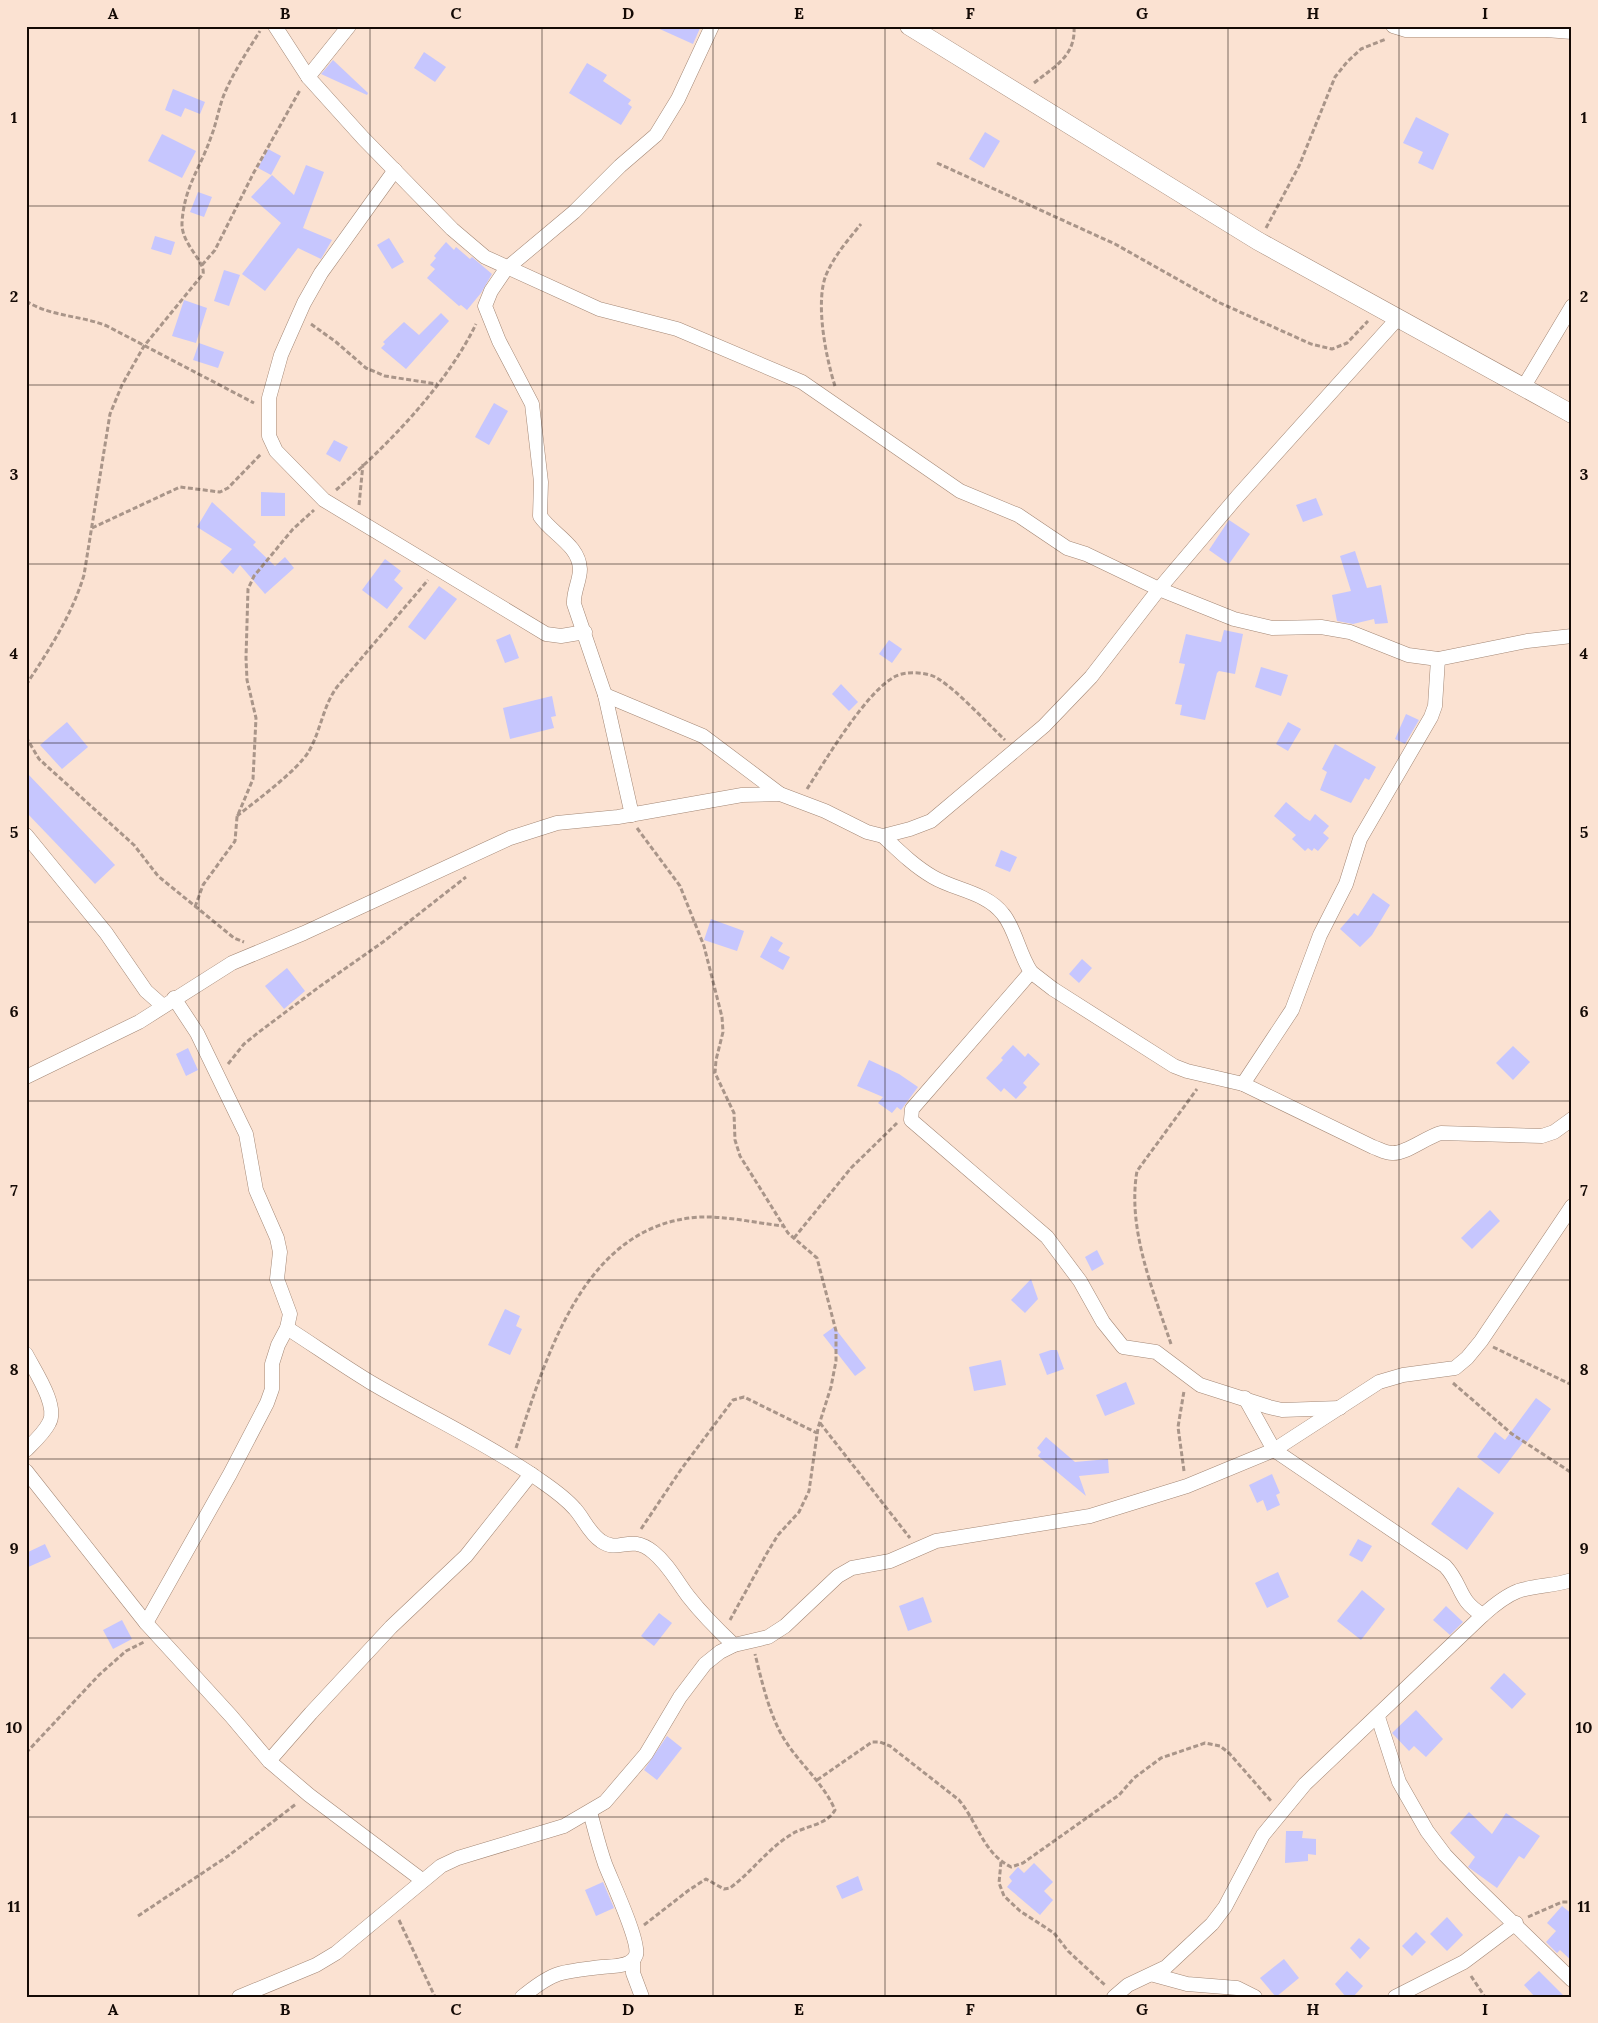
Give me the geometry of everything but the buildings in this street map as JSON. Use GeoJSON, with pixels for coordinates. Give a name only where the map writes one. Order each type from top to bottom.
{"type":"FeatureCollection","features":[{"type":"Feature","properties":{"kind":"street"},"geometry":{"type":"LineString","coordinates":[[275,26],[308,77],[395,170],[468,244],[485,257],[599,309],[677,329],[802,382],[843,408],[960,491],[1018,515],[1067,548],[1086,554],[1159,589],[1234,620],[1272,628],[1321,627],[1350,632],[1408,655],[1438,659],[1527,641],[1572,636]]}},
{"type":"Feature","properties":{"kind":"street"},"geometry":{"type":"LineString","coordinates":[[308,77],[349,26]]}},
{"type":"Feature","properties":{"kind":"street"},"geometry":{"type":"LineString","coordinates":[[630,815],[606,695],[574,604],[580,568],[576,555],[569,545],[546,525],[540,516],[541,482],[532,404],[499,341],[485,306],[491,292],[506,268],[574,212],[620,166],[656,135],[678,99],[712,26]]}},
{"type":"Feature","properties":{"kind":"street"},"geometry":{"type":"LineString","coordinates":[[909,26],[1258,241],[1572,414]]}},
{"type":"Feature","properties":{"kind":"street"},"geometry":{"type":"LineString","coordinates":[[1400,28],[1572,32]]}},
{"type":"Feature","properties":{"kind":"street"},"geometry":{"type":"LineString","coordinates":[[395,170],[321,273],[299,316],[282,355],[269,398],[269,436],[276,451],[324,500],[440,568],[546,634],[561,636],[585,632]]}},
{"type":"Feature","properties":{"kind":"street"},"geometry":{"type":"LineString","coordinates":[[1523,388],[1572,306]]}},
{"type":"Feature","properties":{"kind":"street"},"geometry":{"type":"LineString","coordinates":[[882,836],[910,829],[930,821],[1016,750],[1091,677],[1159,589],[1281,446],[1398,318]]}},
{"type":"Feature","properties":{"kind":"street"},"geometry":{"type":"LineString","coordinates":[[1244,1084],[1292,1010],[1320,935],[1346,884],[1360,839],[1431,717],[1436,690],[1438,659]]}},
{"type":"Feature","properties":{"kind":"street"},"geometry":{"type":"LineString","coordinates":[[606,695],[703,736],[780,794]]}},
{"type":"Feature","properties":{"kind":"street"},"geometry":{"type":"LineString","coordinates":[[26,1077],[139,1022],[232,963],[510,838],[557,822],[630,815],[742,795],[780,794],[800,800],[867,832],[882,836],[908,860],[934,878],[991,901],[1004,914],[1023,961],[1031,972],[1053,989],[1174,1066],[1244,1084],[1373,1147],[1391,1153],[1411,1147],[1429,1136],[1442,1133],[1542,1136],[1554,1132],[1572,1119]]}},
{"type":"Feature","properties":{"kind":"street"},"geometry":{"type":"LineString","coordinates":[[26,835],[106,933],[146,991],[169,1002],[197,1033],[246,1134],[256,1190],[277,1238],[280,1252],[277,1279],[290,1314],[287,1328],[272,1364],[272,1389],[267,1403],[230,1474],[146,1623]]}},
{"type":"Feature","properties":{"kind":"street"},"geometry":{"type":"LineString","coordinates":[[1031,972],[912,1108],[910,1120],[1047,1237],[1080,1281],[1118,1343],[1130,1349],[1144,1349],[1156,1352],[1184,1371],[1200,1385],[1282,1410],[1340,1408]]}},
{"type":"Feature","properties":{"kind":"street"},"geometry":{"type":"LineString","coordinates":[[239,1997],[316,1965],[336,1953],[441,1866],[458,1858],[564,1826],[605,1802],[646,1754],[680,1697],[699,1671],[720,1652],[734,1646],[768,1637],[785,1626],[825,1587],[852,1568],[890,1561],[945,1539],[1090,1516],[1187,1486],[1274,1450],[1379,1382],[1389,1378],[1440,1372],[1455,1368],[1481,1342],[1572,1206]]}},
{"type":"Feature","properties":{"kind":"street"},"geometry":{"type":"LineString","coordinates":[[287,1328],[370,1382],[532,1474],[564,1497],[598,1539],[607,1545],[632,1542],[641,1543],[669,1568],[688,1596],[734,1646]]}},
{"type":"Feature","properties":{"kind":"street"},"geometry":{"type":"LineString","coordinates":[[26,1354],[48,1398],[51,1409],[51,1422],[26,1450]]}},
{"type":"Feature","properties":{"kind":"street"},"geometry":{"type":"LineString","coordinates":[[1245,1398],[1274,1450],[1422,1548],[1445,1566],[1454,1575],[1466,1603],[1483,1615]]}},
{"type":"Feature","properties":{"kind":"street"},"geometry":{"type":"LineString","coordinates":[[26,1471],[146,1623],[270,1761],[308,1795],[422,1880]]}},
{"type":"Feature","properties":{"kind":"street"},"geometry":{"type":"LineString","coordinates":[[270,1761],[370,1649],[466,1556],[532,1474]]}},
{"type":"Feature","properties":{"kind":"street"},"geometry":{"type":"LineString","coordinates":[[1115,1996],[1128,1985],[1154,1974],[1178,1957],[1212,1924],[1225,1906],[1263,1835],[1282,1813],[1334,1754],[1378,1717],[1483,1615],[1500,1601],[1518,1591],[1558,1585],[1572,1580]]}},
{"type":"Feature","properties":{"kind":"street"},"geometry":{"type":"LineString","coordinates":[[1378,1717],[1399,1782],[1427,1831],[1470,1880],[1572,1980]]}},
{"type":"Feature","properties":{"kind":"street"},"geometry":{"type":"LineString","coordinates":[[590,1812],[605,1864],[637,1947],[633,1960],[633,1973],[642,1997]]}},
{"type":"Feature","properties":{"kind":"street"},"geometry":{"type":"LineString","coordinates":[[1395,1997],[1464,1962],[1516,1923]]}},
{"type":"Feature","properties":{"kind":"street"},"geometry":{"type":"LineString","coordinates":[[522,1997],[543,1979],[564,1971],[621,1965],[633,1960]]}},
{"type":"Feature","properties":{"kind":"street"},"geometry":{"type":"LineString","coordinates":[[1154,1974],[1187,1984],[1236,1988],[1255,1997]]}},
{"type":"Feature","properties":{"kind":"path"},"geometry":{"type":"LineString","coordinates":[[26,685],[49,649],[76,600],[84,575],[110,414],[122,385],[144,346],[203,274],[202,265],[183,236],[182,225],[185,200],[193,175],[211,139],[225,91],[263,26]]}},
{"type":"Feature","properties":{"kind":"path"},"geometry":{"type":"LineString","coordinates":[[1020,94],[1072,50],[1075,38],[1074,26]]}},
{"type":"Feature","properties":{"kind":"path"},"geometry":{"type":"LineString","coordinates":[[1258,241],[1282,202],[1300,166],[1335,77],[1361,49],[1400,28]]}},
{"type":"Feature","properties":{"kind":"path"},"geometry":{"type":"LineString","coordinates":[[202,265],[215,250],[253,174],[308,77]]}},
{"type":"Feature","properties":{"kind":"path"},"geometry":{"type":"LineString","coordinates":[[937,162],[1115,244],[1218,302],[1311,344],[1332,349],[1346,343],[1378,308]]}},
{"type":"Feature","properties":{"kind":"path"},"geometry":{"type":"LineString","coordinates":[[843,408],[829,366],[823,296],[826,276],[844,245],[861,224]]}},
{"type":"Feature","properties":{"kind":"path"},"geometry":{"type":"LineString","coordinates":[[26,301],[49,313],[94,321],[268,410]]}},
{"type":"Feature","properties":{"kind":"path"},"geometry":{"type":"LineString","coordinates":[[195,908],[203,885],[235,842],[237,817],[253,779],[256,718],[247,680],[246,658],[248,589],[254,576],[293,529],[363,464],[416,411],[438,384],[474,329],[485,306]]}},
{"type":"Feature","properties":{"kind":"path"},"geometry":{"type":"LineString","coordinates":[[299,316],[336,342],[366,368],[384,376],[438,384]]}},
{"type":"Feature","properties":{"kind":"path"},"geometry":{"type":"LineString","coordinates":[[92,528],[180,487],[220,492],[228,488],[272,443]]}},
{"type":"Feature","properties":{"kind":"path"},"geometry":{"type":"LineString","coordinates":[[358,519],[363,464]]}},
{"type":"Feature","properties":{"kind":"path"},"geometry":{"type":"LineString","coordinates":[[237,817],[308,753],[319,732],[328,700],[336,687],[440,568]]}},
{"type":"Feature","properties":{"kind":"path"},"geometry":{"type":"LineString","coordinates":[[800,800],[844,731],[882,687],[897,676],[918,673],[936,678],[1016,750]]}},
{"type":"Feature","properties":{"kind":"path"},"geometry":{"type":"LineString","coordinates":[[26,737],[39,759],[134,844],[158,876],[234,938],[265,949]]}},
{"type":"Feature","properties":{"kind":"path"},"geometry":{"type":"LineString","coordinates":[[630,815],[680,886],[692,910],[704,946],[722,1017],[723,1032],[716,1060],[715,1073],[734,1113],[735,1140],[740,1156],[783,1226],[817,1258],[836,1331],[836,1361],[831,1388],[817,1433],[809,1492],[804,1503],[771,1547],[723,1634]]}},
{"type":"Feature","properties":{"kind":"path"},"geometry":{"type":"LineString","coordinates":[[221,1080],[232,1056],[244,1044],[319,986],[383,942],[468,876]]}},
{"type":"Feature","properties":{"kind":"path"},"geometry":{"type":"LineString","coordinates":[[1187,1486],[1180,1453],[1178,1427],[1184,1371],[1147,1271],[1138,1229],[1135,1186],[1137,1171],[1207,1076]]}},
{"type":"Feature","properties":{"kind":"path"},"geometry":{"type":"LineString","coordinates":[[794,1238],[851,1168],[912,1108]]}},
{"type":"Feature","properties":{"kind":"path"},"geometry":{"type":"LineString","coordinates":[[512,1461],[530,1406],[560,1330],[576,1299],[595,1272],[620,1246],[645,1231],[674,1221],[700,1217],[783,1226]]}},
{"type":"Feature","properties":{"kind":"path"},"geometry":{"type":"LineString","coordinates":[[1481,1342],[1572,1385]]}},
{"type":"Feature","properties":{"kind":"path"},"geometry":{"type":"LineString","coordinates":[[1440,1372],[1512,1434],[1572,1473]]}},
{"type":"Feature","properties":{"kind":"path"},"geometry":{"type":"LineString","coordinates":[[632,1542],[682,1468],[733,1400],[744,1397],[817,1433]]}},
{"type":"Feature","properties":{"kind":"path"},"geometry":{"type":"LineString","coordinates":[[820,1422],[918,1549]]}},
{"type":"Feature","properties":{"kind":"path"},"geometry":{"type":"LineString","coordinates":[[26,1753],[106,1669],[126,1651],[159,1637]]}},
{"type":"Feature","properties":{"kind":"path"},"geometry":{"type":"LineString","coordinates":[[633,1934],[706,1879],[724,1889],[730,1888],[767,1852],[793,1833],[827,1819],[836,1810],[817,1780],[785,1741],[763,1689],[752,1642]]}},
{"type":"Feature","properties":{"kind":"path"},"geometry":{"type":"LineString","coordinates":[[817,1780],[872,1742],[880,1742],[890,1746],[959,1800],[967,1810],[992,1854],[1010,1867],[1024,1863],[1119,1795],[1134,1778],[1161,1758],[1206,1743],[1220,1746],[1229,1754],[1282,1813]]}},
{"type":"Feature","properties":{"kind":"path"},"geometry":{"type":"LineString","coordinates":[[138,1916],[228,1856],[308,1795]]}},
{"type":"Feature","properties":{"kind":"path"},"geometry":{"type":"LineString","coordinates":[[1001,1862],[999,1884],[1004,1896],[1020,1911],[1054,1933],[1068,1951],[1115,1996]]}},
{"type":"Feature","properties":{"kind":"path"},"geometry":{"type":"LineString","coordinates":[[1516,1923],[1562,1902],[1572,1902]]}},
{"type":"Feature","properties":{"kind":"path"},"geometry":{"type":"LineString","coordinates":[[392,1906],[435,1997]]}},
{"type":"Feature","properties":{"kind":"path"},"geometry":{"type":"LineString","coordinates":[[1464,1962],[1485,1997]]}}]}
